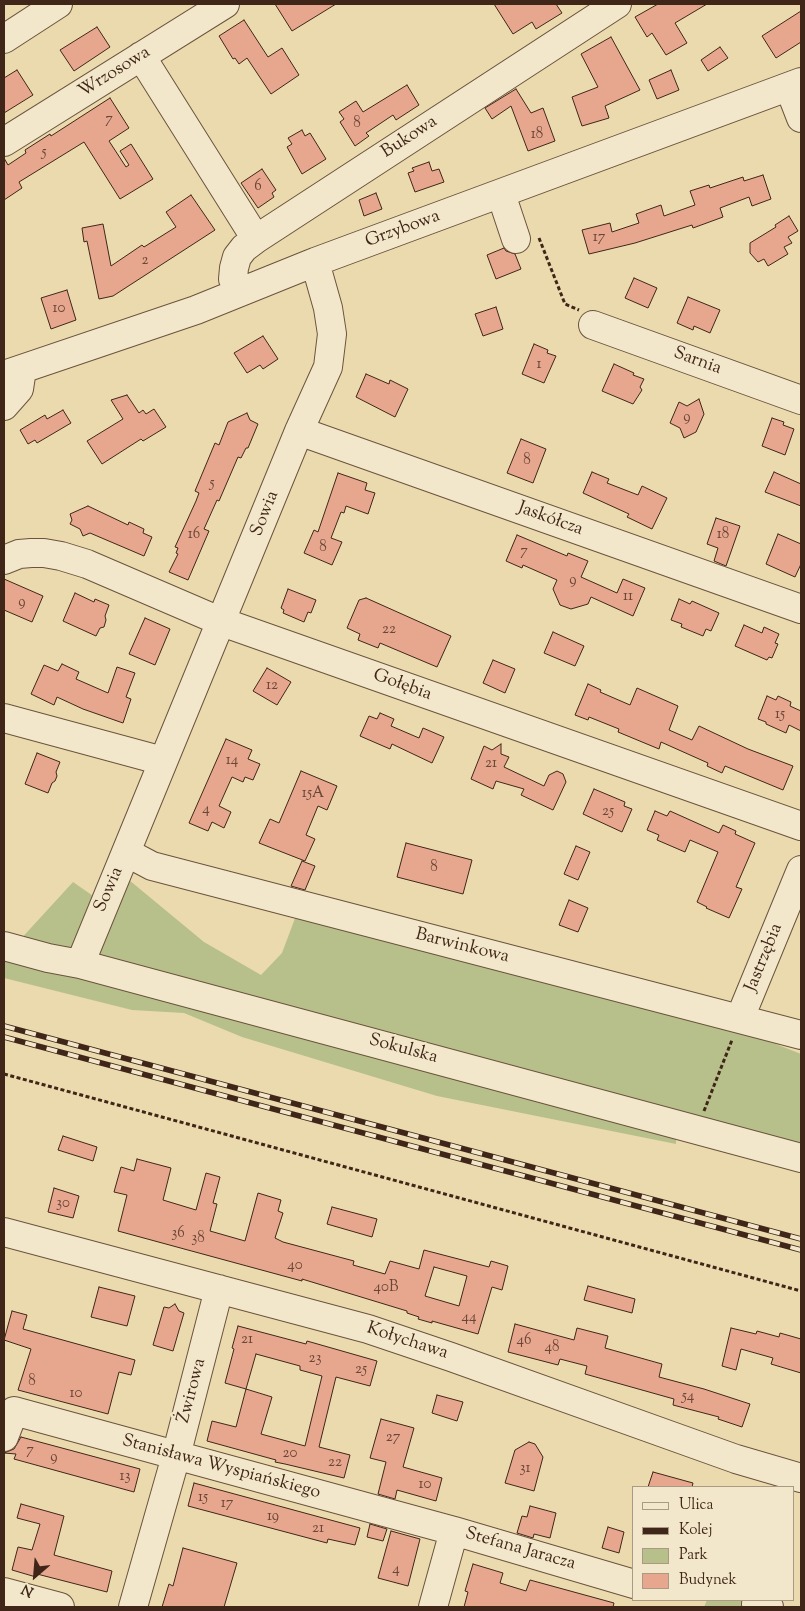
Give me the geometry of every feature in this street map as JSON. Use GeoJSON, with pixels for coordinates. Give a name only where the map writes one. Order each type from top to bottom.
{"type":"FeatureCollection","features":[{"type":"Feature","properties":{"kind":"street"},"geometry":{"type":"LineString","coordinates":[[8,29],[58,4]]}},
{"type":"Feature","properties":{"kind":"street","name":"Wrzosowa"},"geometry":{"type":"LineString","coordinates":[[4,142],[226,4]]}},
{"type":"Feature","properties":{"kind":"street","name":"Bukowa"},"geometry":{"type":"LineString","coordinates":[[238,292],[233,280],[236,263],[244,248],[617,4]]}},
{"type":"Feature","properties":{"kind":"street"},"geometry":{"type":"LineString","coordinates":[[141,56],[256,239]]}},
{"type":"Feature","properties":{"kind":"street"},"geometry":{"type":"LineString","coordinates":[[795,84],[801,118]]}},
{"type":"Feature","properties":{"kind":"street","name":"Grzybowa"},"geometry":{"type":"LineString","coordinates":[[13,372],[186,313],[315,262],[795,84]]}},
{"type":"Feature","properties":{"kind":"street"},"geometry":{"type":"LineString","coordinates":[[501,194],[516,239]]}},
{"type":"Feature","properties":{"kind":"street","name":"Sowia"},"geometry":{"type":"LineString","coordinates":[[80,964],[299,431],[328,367],[332,334],[328,308],[315,262]]}},
{"type":"Feature","properties":{"kind":"street","name":"Sarnia"},"geometry":{"type":"LineString","coordinates":[[593,325],[801,400]]}},
{"type":"Feature","properties":{"kind":"street"},"geometry":{"type":"LineString","coordinates":[[4,406],[19,388],[13,372]]}},
{"type":"Feature","properties":{"kind":"street","name":"Jaskółcza"},"geometry":{"type":"LineString","coordinates":[[299,431],[801,609]]}},
{"type":"Feature","properties":{"kind":"street","name":"Gołębia"},"geometry":{"type":"LineString","coordinates":[[4,560],[19,554],[31,553],[61,556],[86,564],[222,622],[801,826]]}},
{"type":"Feature","properties":{"kind":"street"},"geometry":{"type":"LineString","coordinates":[[4,718],[163,761]]}},
{"type":"Feature","properties":{"kind":"street","name":"Barwinkowa"},"geometry":{"type":"LineString","coordinates":[[127,851],[134,857],[152,866],[801,1035]]}},
{"type":"Feature","properties":{"kind":"street","name":"Jastrzębia"},"geometry":{"type":"LineString","coordinates":[[740,1018],[801,870]]}},
{"type":"Feature","properties":{"kind":"street","name":"Sokulska"},"geometry":{"type":"LineString","coordinates":[[4,946],[48,958],[80,964],[801,1158]]}},
{"type":"Feature","properties":{"kind":"street","name":"Kołychawa"},"geometry":{"type":"LineString","coordinates":[[4,1232],[407,1341],[736,1459],[801,1478]]}},
{"type":"Feature","properties":{"kind":"street","name":"Żwirowa"},"geometry":{"type":"LineString","coordinates":[[133,1607],[176,1456],[219,1289]]}},
{"type":"Feature","properties":{"kind":"street","name":"Stanisława Wyspiańskiego"},"geometry":{"type":"LineString","coordinates":[[4,1437],[14,1412],[454,1531]]}},
{"type":"Feature","properties":{"kind":"street","name":"Stefana Jaracza"},"geometry":{"type":"LineString","coordinates":[[432,1607],[454,1531],[632,1583]]}},
{"type":"Feature","properties":{"kind":"street"},"geometry":{"type":"LineString","coordinates":[[4,1592],[60,1607]]}},
{"type":"Feature","properties":{"kind":"path"},"geometry":{"type":"LineString","coordinates":[[696,1129],[740,1018]]}},
{"type":"Feature","properties":{"kind":"path"},"geometry":{"type":"LineString","coordinates":[[4,1074],[801,1291]]}},
{"type":"Feature","properties":{"kind":"green space"},"geometry":{"type":"Polygon","coordinates":[[[123,875],[204,942],[261,975],[282,953],[297,913],[748,1033],[801,1054],[801,1152],[676,1111],[676,1144],[437,1096],[242,1037],[184,1013],[132,1010],[4,978],[4,940],[18,942],[73,882],[109,907],[123,875]]]}},
{"type":"Feature","properties":{"kind":"green space"},"geometry":{"type":"Polygon","coordinates":[[[707,1601],[749,1601],[752,1607],[704,1607],[707,1601]]]}},
{"type":"Feature","properties":{"kind":"building"},"geometry":{"type":"Polygon","coordinates":[[[275,4],[336,4],[292,31],[275,4]]]}},
{"type":"Feature","properties":{"kind":"building"},"geometry":{"type":"Polygon","coordinates":[[[494,4],[556,4],[562,13],[536,29],[532,22],[513,34],[494,4]]]}},
{"type":"Feature","properties":{"kind":"building"},"geometry":{"type":"Polygon","coordinates":[[[658,4],[707,4],[675,23],[687,43],[666,55],[652,33],[647,37],[635,17],[658,4]]]}},
{"type":"Feature","properties":{"kind":"building"},"geometry":{"type":"Polygon","coordinates":[[[801,11],[801,42],[776,58],[762,36],[801,11]]]}},
{"type":"Feature","properties":{"kind":"building"},"geometry":{"type":"Polygon","coordinates":[[[244,20],[268,57],[282,48],[299,75],[271,94],[247,58],[239,64],[235,58],[233,59],[219,36],[244,20]]]}},
{"type":"Feature","properties":{"kind":"building"},"geometry":{"type":"Polygon","coordinates":[[[97,27],[110,47],[74,71],[60,50],[97,27]]]}},
{"type":"Feature","properties":{"kind":"building"},"geometry":{"type":"Polygon","coordinates":[[[611,37],[640,90],[605,106],[609,118],[582,126],[572,97],[598,87],[581,54],[611,37]]]}},
{"type":"Feature","properties":{"kind":"building"},"geometry":{"type":"Polygon","coordinates":[[[720,47],[728,58],[708,71],[701,60],[720,47]]]}},
{"type":"Feature","properties":{"kind":"building"},"geometry":{"type":"Polygon","coordinates":[[[17,70],[33,95],[4,113],[4,78],[17,70]]]}},
{"type":"Feature","properties":{"kind":"building"},"geometry":{"type":"Polygon","coordinates":[[[671,70],[679,90],[657,99],[649,80],[671,70]]]}},
{"type":"Feature","properties":{"kind":"building"},"geometry":{"type":"Polygon","coordinates":[[[407,85],[419,105],[396,120],[393,115],[366,133],[369,136],[355,146],[340,122],[344,119],[339,112],[356,101],[363,112],[407,85]]]}},
{"type":"Feature","properties":{"kind":"building"},"geometry":{"type":"Polygon","coordinates":[[[516,89],[531,113],[543,108],[555,141],[528,151],[511,106],[492,119],[485,108],[516,89]]]}},
{"type":"Feature","properties":{"kind":"building"},"geometry":{"type":"Polygon","coordinates":[[[110,98],[129,128],[109,141],[126,167],[129,165],[120,151],[131,144],[153,179],[120,199],[84,142],[19,182],[22,188],[4,200],[4,158],[8,165],[26,153],[25,150],[50,134],[51,136],[110,98]]]}},
{"type":"Feature","properties":{"kind":"building"},"geometry":{"type":"Polygon","coordinates":[[[302,130],[305,136],[310,133],[326,159],[302,174],[287,147],[292,144],[288,138],[302,130]]]}},
{"type":"Feature","properties":{"kind":"building"},"geometry":{"type":"Polygon","coordinates":[[[429,162],[432,171],[439,169],[444,182],[415,192],[408,173],[414,171],[412,168],[429,162]]]}},
{"type":"Feature","properties":{"kind":"building"},"geometry":{"type":"Polygon","coordinates":[[[262,169],[276,190],[272,193],[274,197],[258,208],[241,183],[262,169]]]}},
{"type":"Feature","properties":{"kind":"building"},"geometry":{"type":"Polygon","coordinates":[[[763,175],[771,199],[752,206],[749,197],[720,208],[723,217],[693,228],[692,225],[635,243],[589,254],[582,230],[610,223],[612,232],[639,223],[636,214],[661,205],[664,216],[695,205],[690,191],[709,185],[710,188],[743,177],[744,181],[763,175]]]}},
{"type":"Feature","properties":{"kind":"building"},"geometry":{"type":"Polygon","coordinates":[[[376,193],[382,209],[364,216],[359,200],[376,193]]]}},
{"type":"Feature","properties":{"kind":"building"},"geometry":{"type":"Polygon","coordinates":[[[191,195],[215,230],[113,296],[99,299],[87,241],[84,242],[82,228],[103,224],[111,266],[142,245],[144,247],[176,227],[166,212],[191,195]]]}},
{"type":"Feature","properties":{"kind":"building"},"geometry":{"type":"Polygon","coordinates":[[[789,216],[798,231],[788,237],[792,243],[784,247],[788,254],[768,266],[764,259],[758,262],[750,253],[750,243],[776,227],[775,225],[789,216]]]}},
{"type":"Feature","properties":{"kind":"building"},"geometry":{"type":"Polygon","coordinates":[[[504,248],[506,251],[515,254],[521,269],[496,279],[487,255],[504,248]]]}},
{"type":"Feature","properties":{"kind":"building"},"geometry":{"type":"Polygon","coordinates":[[[634,278],[657,288],[648,308],[625,298],[634,278]]]}},
{"type":"Feature","properties":{"kind":"building"},"geometry":{"type":"Polygon","coordinates":[[[67,290],[76,320],[51,329],[41,298],[67,290]]]}},
{"type":"Feature","properties":{"kind":"building"},"geometry":{"type":"Polygon","coordinates":[[[688,297],[720,310],[710,333],[694,326],[693,330],[677,323],[688,297]]]}},
{"type":"Feature","properties":{"kind":"building"},"geometry":{"type":"Polygon","coordinates":[[[496,307],[503,329],[483,336],[475,314],[496,307]]]}},
{"type":"Feature","properties":{"kind":"building"},"geometry":{"type":"Polygon","coordinates":[[[263,336],[278,359],[263,369],[260,365],[247,373],[234,353],[263,336]]]}},
{"type":"Feature","properties":{"kind":"building"},"geometry":{"type":"Polygon","coordinates":[[[534,344],[548,350],[547,353],[556,356],[544,383],[522,374],[534,344]]]}},
{"type":"Feature","properties":{"kind":"building"},"geometry":{"type":"Polygon","coordinates":[[[614,364],[644,379],[640,387],[642,390],[633,404],[602,391],[614,364]]]}},
{"type":"Feature","properties":{"kind":"building"},"geometry":{"type":"Polygon","coordinates":[[[366,374],[389,384],[390,380],[408,389],[395,417],[356,397],[366,374]]]}},
{"type":"Feature","properties":{"kind":"building"},"geometry":{"type":"Polygon","coordinates":[[[127,395],[139,413],[143,410],[146,414],[154,409],[166,427],[143,441],[141,439],[102,464],[87,441],[123,419],[111,400],[127,395]]]}},
{"type":"Feature","properties":{"kind":"building"},"geometry":{"type":"Polygon","coordinates":[[[699,399],[704,414],[696,432],[684,438],[680,428],[670,423],[679,402],[687,406],[699,399]]]}},
{"type":"Feature","properties":{"kind":"building"},"geometry":{"type":"Polygon","coordinates":[[[63,410],[71,423],[37,443],[35,440],[28,444],[20,430],[45,415],[47,419],[63,410]]]}},
{"type":"Feature","properties":{"kind":"building"},"geometry":{"type":"Polygon","coordinates":[[[247,413],[250,420],[258,424],[248,448],[246,448],[241,458],[238,457],[219,501],[217,500],[204,529],[209,531],[188,580],[169,572],[178,554],[176,553],[178,548],[175,547],[196,501],[199,493],[195,491],[215,443],[219,445],[228,422],[247,413]]]}},
{"type":"Feature","properties":{"kind":"building"},"geometry":{"type":"Polygon","coordinates":[[[772,418],[784,422],[783,425],[794,429],[785,455],[762,446],[772,418]]]}},
{"type":"Feature","properties":{"kind":"building"},"geometry":{"type":"Polygon","coordinates":[[[521,439],[546,449],[533,483],[507,473],[521,439]]]}},
{"type":"Feature","properties":{"kind":"building"},"geometry":{"type":"Polygon","coordinates":[[[592,472],[609,479],[607,483],[638,495],[642,486],[667,498],[652,529],[627,517],[629,514],[583,493],[592,472]]]}},
{"type":"Feature","properties":{"kind":"building"},"geometry":{"type":"Polygon","coordinates":[[[774,472],[801,484],[801,506],[765,492],[774,472]]]}},
{"type":"Feature","properties":{"kind":"building"},"geometry":{"type":"Polygon","coordinates":[[[338,473],[367,483],[365,490],[375,493],[368,514],[346,506],[344,513],[341,512],[331,538],[342,542],[332,565],[304,553],[314,530],[318,532],[338,473]]]}},
{"type":"Feature","properties":{"kind":"building"},"geometry":{"type":"Polygon","coordinates":[[[88,506],[128,525],[129,522],[144,529],[143,533],[152,537],[144,556],[90,533],[83,536],[80,529],[70,524],[72,520],[70,514],[88,506]]]}},
{"type":"Feature","properties":{"kind":"building"},"geometry":{"type":"Polygon","coordinates":[[[716,518],[740,526],[726,566],[714,561],[718,548],[707,544],[716,518]]]}},
{"type":"Feature","properties":{"kind":"building"},"geometry":{"type":"Polygon","coordinates":[[[778,534],[801,544],[801,564],[795,577],[766,564],[778,534]]]}},
{"type":"Feature","properties":{"kind":"building"},"geometry":{"type":"Polygon","coordinates":[[[517,535],[567,556],[568,553],[588,561],[581,577],[617,593],[623,579],[645,588],[633,616],[591,597],[588,604],[571,609],[560,605],[553,589],[557,580],[523,565],[522,568],[506,561],[517,535]]]}},
{"type":"Feature","properties":{"kind":"building"},"geometry":{"type":"Polygon","coordinates":[[[4,579],[43,596],[32,622],[4,610],[4,579]]]}},
{"type":"Feature","properties":{"kind":"building"},"geometry":{"type":"Polygon","coordinates":[[[288,589],[316,600],[311,613],[308,612],[304,622],[283,613],[284,610],[281,608],[288,589]]]}},
{"type":"Feature","properties":{"kind":"building"},"geometry":{"type":"Polygon","coordinates":[[[75,593],[94,602],[95,599],[109,605],[104,627],[100,628],[96,636],[63,621],[75,593]]]}},
{"type":"Feature","properties":{"kind":"building"},"geometry":{"type":"Polygon","coordinates":[[[366,598],[451,636],[437,667],[380,643],[378,648],[358,640],[360,634],[347,628],[359,600],[366,598]]]}},
{"type":"Feature","properties":{"kind":"building"},"geometry":{"type":"Polygon","coordinates":[[[679,599],[690,604],[692,601],[719,613],[711,631],[706,629],[703,636],[681,627],[682,624],[671,620],[679,599]]]}},
{"type":"Feature","properties":{"kind":"building"},"geometry":{"type":"Polygon","coordinates":[[[145,618],[170,629],[155,665],[129,654],[145,618]]]}},
{"type":"Feature","properties":{"kind":"building"},"geometry":{"type":"Polygon","coordinates":[[[744,625],[762,633],[764,627],[779,634],[775,643],[778,644],[772,658],[769,657],[767,660],[735,646],[744,625]]]}},
{"type":"Feature","properties":{"kind":"building"},"geometry":{"type":"Polygon","coordinates":[[[553,632],[584,646],[575,666],[544,653],[553,632]]]}},
{"type":"Feature","properties":{"kind":"building"},"geometry":{"type":"Polygon","coordinates":[[[493,660],[515,669],[505,693],[483,683],[493,660]]]}},
{"type":"Feature","properties":{"kind":"building"},"geometry":{"type":"Polygon","coordinates":[[[62,664],[79,672],[76,679],[108,693],[117,667],[135,673],[126,697],[131,699],[123,723],[83,709],[57,697],[54,705],[31,694],[44,665],[58,671],[62,664]]]}},
{"type":"Feature","properties":{"kind":"building"},"geometry":{"type":"Polygon","coordinates":[[[267,668],[291,682],[277,705],[253,691],[267,668]]]}},
{"type":"Feature","properties":{"kind":"building"},"geometry":{"type":"Polygon","coordinates":[[[588,684],[601,690],[600,692],[630,705],[637,688],[678,706],[669,730],[692,740],[699,726],[748,749],[793,766],[783,790],[725,766],[722,773],[707,766],[708,763],[661,742],[659,749],[618,732],[619,729],[589,717],[588,720],[575,715],[588,684]]]}},
{"type":"Feature","properties":{"kind":"building"},"geometry":{"type":"Polygon","coordinates":[[[767,696],[776,700],[778,696],[791,702],[790,706],[801,711],[801,731],[789,725],[786,733],[758,719],[767,696]]]}},
{"type":"Feature","properties":{"kind":"building"},"geometry":{"type":"Polygon","coordinates":[[[380,713],[394,719],[391,726],[419,738],[423,728],[444,737],[432,763],[392,744],[390,749],[360,736],[369,716],[377,719],[380,713]]]}},
{"type":"Feature","properties":{"kind":"building"},"geometry":{"type":"Polygon","coordinates":[[[226,739],[252,750],[248,759],[260,764],[253,780],[245,777],[243,782],[232,777],[219,806],[231,812],[224,828],[212,822],[208,831],[189,823],[226,739]]]}},
{"type":"Feature","properties":{"kind":"building"},"geometry":{"type":"Polygon","coordinates":[[[501,744],[501,754],[509,757],[504,767],[544,786],[549,775],[557,771],[563,774],[566,782],[553,810],[521,795],[524,789],[496,781],[493,789],[471,779],[484,746],[492,750],[501,744]]]}},
{"type":"Feature","properties":{"kind":"building"},"geometry":{"type":"Polygon","coordinates":[[[37,753],[60,762],[56,772],[57,776],[48,793],[25,784],[37,753]]]}},
{"type":"Feature","properties":{"kind":"building"},"geometry":{"type":"Polygon","coordinates":[[[301,771],[337,786],[327,810],[318,806],[306,835],[315,839],[305,861],[259,843],[270,819],[279,823],[301,771]]]}},
{"type":"Feature","properties":{"kind":"building"},"geometry":{"type":"Polygon","coordinates":[[[594,789],[625,802],[624,806],[632,809],[622,832],[583,814],[594,789]]]}},
{"type":"Feature","properties":{"kind":"building"},"geometry":{"type":"Polygon","coordinates":[[[655,811],[667,816],[670,811],[719,833],[723,825],[736,831],[735,834],[755,843],[736,887],[742,889],[729,918],[697,902],[718,852],[690,840],[685,852],[657,840],[659,835],[647,830],[655,811]]]}},
{"type":"Feature","properties":{"kind":"building"},"geometry":{"type":"Polygon","coordinates":[[[406,843],[472,860],[463,894],[397,877],[406,843]]]}},
{"type":"Feature","properties":{"kind":"building"},"geometry":{"type":"Polygon","coordinates":[[[576,846],[590,852],[578,880],[564,874],[576,846]]]}},
{"type":"Feature","properties":{"kind":"building"},"geometry":{"type":"Polygon","coordinates":[[[302,861],[315,866],[305,890],[291,886],[302,861]]]}},
{"type":"Feature","properties":{"kind":"building"},"geometry":{"type":"Polygon","coordinates":[[[569,900],[588,908],[578,932],[559,925],[569,900]]]}},
{"type":"Feature","properties":{"kind":"building"},"geometry":{"type":"Polygon","coordinates":[[[63,1136],[97,1147],[93,1161],[58,1150],[63,1136]]]}},
{"type":"Feature","properties":{"kind":"building"},"geometry":{"type":"Polygon","coordinates":[[[137,1159],[171,1168],[163,1200],[196,1210],[206,1173],[220,1177],[213,1203],[217,1204],[210,1231],[245,1241],[258,1193],[281,1200],[278,1211],[283,1213],[275,1238],[283,1242],[354,1261],[353,1265],[385,1274],[390,1261],[419,1269],[424,1250],[489,1267],[491,1261],[508,1266],[502,1290],[492,1287],[478,1334],[418,1319],[419,1317],[407,1313],[407,1311],[302,1279],[302,1281],[118,1231],[127,1195],[114,1192],[121,1167],[134,1171],[137,1159]],[[434,1267],[425,1296],[459,1306],[467,1276],[434,1267]]]}},
{"type":"Feature","properties":{"kind":"building"},"geometry":{"type":"Polygon","coordinates":[[[54,1188],[79,1196],[73,1218],[48,1212],[54,1188]]]}},
{"type":"Feature","properties":{"kind":"building"},"geometry":{"type":"Polygon","coordinates":[[[332,1207],[377,1219],[372,1237],[327,1224],[332,1207]]]}},
{"type":"Feature","properties":{"kind":"building"},"geometry":{"type":"Polygon","coordinates":[[[588,1286],[635,1299],[632,1313],[584,1300],[588,1286]]]}},
{"type":"Feature","properties":{"kind":"building"},"geometry":{"type":"Polygon","coordinates":[[[99,1287],[135,1296],[127,1326],[91,1317],[99,1287]]]}},
{"type":"Feature","properties":{"kind":"building"},"geometry":{"type":"Polygon","coordinates":[[[175,1304],[179,1311],[184,1313],[173,1351],[153,1345],[164,1307],[169,1308],[175,1304]]]}},
{"type":"Feature","properties":{"kind":"building"},"geometry":{"type":"Polygon","coordinates":[[[12,1311],[27,1315],[23,1329],[135,1360],[131,1375],[119,1372],[108,1414],[18,1390],[31,1349],[4,1340],[12,1311]]]}},
{"type":"Feature","properties":{"kind":"building"},"geometry":{"type":"Polygon","coordinates":[[[515,1324],[574,1340],[577,1328],[608,1336],[605,1348],[662,1364],[659,1377],[750,1404],[742,1427],[718,1419],[719,1417],[673,1405],[674,1399],[585,1374],[587,1366],[560,1359],[558,1365],[508,1352],[515,1324]]]}},
{"type":"Feature","properties":{"kind":"building"},"geometry":{"type":"Polygon","coordinates":[[[238,1326],[306,1344],[307,1341],[377,1361],[370,1386],[336,1377],[319,1447],[350,1455],[344,1478],[275,1462],[276,1460],[207,1441],[212,1421],[236,1427],[246,1389],[225,1383],[234,1349],[232,1348],[238,1326]],[[256,1354],[246,1389],[272,1397],[261,1434],[305,1446],[322,1376],[300,1370],[300,1366],[256,1354]]]}},
{"type":"Feature","properties":{"kind":"building"},"geometry":{"type":"Polygon","coordinates":[[[731,1328],[756,1334],[757,1331],[779,1337],[780,1333],[801,1339],[801,1373],[771,1364],[773,1358],[741,1349],[736,1370],[722,1366],[731,1328]]]}},
{"type":"Feature","properties":{"kind":"building"},"geometry":{"type":"Polygon","coordinates":[[[437,1395],[463,1402],[457,1421],[432,1413],[437,1395]]]}},
{"type":"Feature","properties":{"kind":"building"},"geometry":{"type":"Polygon","coordinates":[[[381,1419],[414,1428],[403,1467],[442,1478],[436,1501],[397,1490],[395,1499],[378,1494],[386,1462],[370,1458],[381,1419]]]}},
{"type":"Feature","properties":{"kind":"building"},"geometry":{"type":"Polygon","coordinates":[[[21,1437],[140,1469],[134,1492],[14,1459],[16,1454],[4,1453],[14,1449],[21,1437]]]}},
{"type":"Feature","properties":{"kind":"building"},"geometry":{"type":"Polygon","coordinates":[[[529,1442],[535,1444],[543,1457],[534,1491],[505,1483],[515,1450],[529,1442]]]}},
{"type":"Feature","properties":{"kind":"building"},"geometry":{"type":"Polygon","coordinates":[[[653,1472],[693,1483],[692,1486],[648,1486],[653,1472]]]}},
{"type":"Feature","properties":{"kind":"building"},"geometry":{"type":"Polygon","coordinates":[[[194,1483],[360,1528],[355,1545],[328,1539],[327,1543],[188,1506],[194,1483]]]}},
{"type":"Feature","properties":{"kind":"building"},"geometry":{"type":"Polygon","coordinates":[[[21,1504],[64,1516],[54,1555],[112,1571],[107,1592],[37,1574],[36,1577],[12,1570],[18,1547],[32,1550],[40,1524],[17,1518],[21,1504]]]}},
{"type":"Feature","properties":{"kind":"building"},"geometry":{"type":"Polygon","coordinates":[[[530,1506],[556,1513],[550,1538],[534,1534],[533,1538],[517,1533],[522,1516],[527,1517],[530,1506]]]}},
{"type":"Feature","properties":{"kind":"building"},"geometry":{"type":"Polygon","coordinates":[[[370,1524],[387,1529],[383,1541],[367,1537],[370,1524]]]}},
{"type":"Feature","properties":{"kind":"building"},"geometry":{"type":"Polygon","coordinates":[[[608,1527],[624,1532],[619,1553],[602,1548],[608,1527]]]}},
{"type":"Feature","properties":{"kind":"building"},"geometry":{"type":"Polygon","coordinates":[[[391,1531],[420,1539],[408,1586],[378,1578],[391,1531]]]}},
{"type":"Feature","properties":{"kind":"building"},"geometry":{"type":"Polygon","coordinates":[[[183,1548],[237,1563],[224,1607],[162,1607],[169,1584],[173,1586],[183,1548]]]}},
{"type":"Feature","properties":{"kind":"building"},"geometry":{"type":"Polygon","coordinates":[[[473,1564],[503,1573],[500,1583],[526,1591],[530,1580],[614,1603],[613,1607],[464,1607],[468,1592],[465,1591],[473,1564]]]}},
{"type":"Feature","properties":{"kind":"railway"},"geometry":{"type":"LineString","coordinates":[[4,1026],[801,1239]]}},
{"type":"Feature","properties":{"kind":"railway"},"geometry":{"type":"LineString","coordinates":[[4,1037],[801,1250]]}}]}
